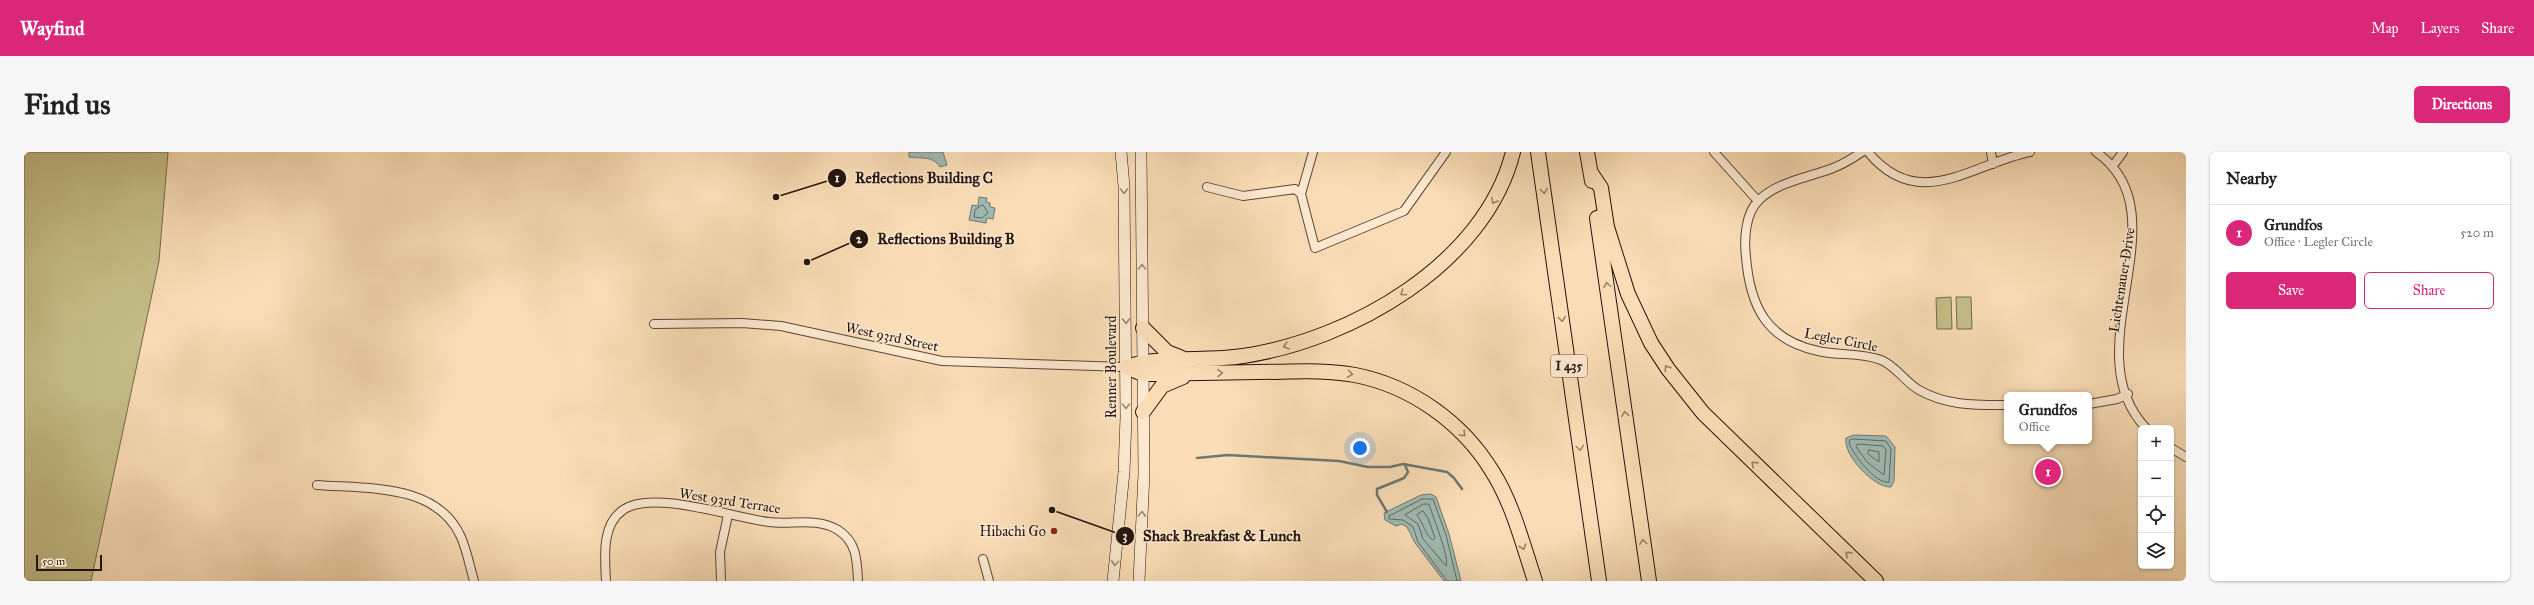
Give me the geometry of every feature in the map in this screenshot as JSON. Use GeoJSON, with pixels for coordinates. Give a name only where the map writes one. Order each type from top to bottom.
{"type":"FeatureCollection","features":[{"type":"Feature","properties":{"kind":"highway"},"geometry":{"type":"LineString","coordinates":[[1143,368],[1188,360],[1244,356],[1283,347],[1338,329],[1394,299],[1421,280],[1458,248],[1482,220],[1501,189],[1513,152]]}},
{"type":"Feature","properties":{"kind":"highway","name":"I 435"},"geometry":{"type":"LineString","coordinates":[[1538,152],[1599,581]]}},
{"type":"Feature","properties":{"kind":"highway"},"geometry":{"type":"LineString","coordinates":[[1587,152],[1649,581]]}},
{"type":"Feature","properties":{"kind":"highway"},"geometry":{"type":"LineString","coordinates":[[1591,173],[1601,188],[1607,227],[1628,294],[1651,343],[1668,369],[1708,418],[1876,581]]}},
{"type":"Feature","properties":{"kind":"highway"},"geometry":{"type":"LineString","coordinates":[[1143,328],[1167,352],[1188,360]]}},
{"type":"Feature","properties":{"kind":"highway"},"geometry":{"type":"LineString","coordinates":[[1126,367],[1196,373],[1304,372],[1354,375],[1394,387],[1429,406],[1461,432],[1492,471],[1510,510],[1535,581]]}},
{"type":"Feature","properties":{"kind":"highway"},"geometry":{"type":"LineString","coordinates":[[1143,412],[1162,386],[1196,373]]}},
{"type":"Feature","properties":{"kind":"main road","name":"Renner Boulevard"},"geometry":{"type":"LineString","coordinates":[[1113,581],[1124,472],[1126,367],[1124,186],[1121,152]]}},
{"type":"Feature","properties":{"kind":"main road"},"geometry":{"type":"LineString","coordinates":[[1139,581],[1144,473],[1141,152]]}},
{"type":"Feature","properties":{"kind":"street"},"geometry":{"type":"LineString","coordinates":[[1313,152],[1301,194],[1315,248],[1404,211],[1446,152]]}},
{"type":"Feature","properties":{"kind":"street"},"geometry":{"type":"LineString","coordinates":[[1714,152],[1723,164],[1758,201],[1780,187],[1835,168],[1862,152]]}},
{"type":"Feature","properties":{"kind":"street"},"geometry":{"type":"LineString","coordinates":[[1868,152],[1891,171],[1906,178],[1922,181],[1948,180],[2030,152]]}},
{"type":"Feature","properties":{"kind":"street"},"geometry":{"type":"LineString","coordinates":[[1991,152],[1994,164]]}},
{"type":"Feature","properties":{"kind":"street"},"geometry":{"type":"LineString","coordinates":[[2096,152],[2115,163],[2132,181]]}},
{"type":"Feature","properties":{"kind":"street"},"geometry":{"type":"LineString","coordinates":[[2115,163],[2123,152]]}},
{"type":"Feature","properties":{"kind":"street"},"geometry":{"type":"LineString","coordinates":[[1207,187],[1243,196],[1295,190],[1301,194]]}},
{"type":"Feature","properties":{"kind":"street","name":"Legler Circle"},"geometry":{"type":"LineString","coordinates":[[1758,201],[1745,229],[1746,266],[1753,299],[1759,312],[1777,333],[1795,344],[1819,351],[1862,354],[1881,360],[1919,390],[1949,402],[1962,405],[2004,405]]}},
{"type":"Feature","properties":{"kind":"street","name":"Lichtenauer Drive"},"geometry":{"type":"LineString","coordinates":[[2135,289],[2124,355],[2128,394],[2144,425]]}},
{"type":"Feature","properties":{"kind":"street","name":"West 93rd Street"},"geometry":{"type":"LineString","coordinates":[[654,324],[742,323],[780,326],[942,361],[1126,367]]}},
{"type":"Feature","properties":{"kind":"street"},"geometry":{"type":"LineString","coordinates":[[2092,403],[2117,399],[2128,394]]}},
{"type":"Feature","properties":{"kind":"street"},"geometry":{"type":"LineString","coordinates":[[2174,450],[2186,457]]}},
{"type":"Feature","properties":{"kind":"street"},"geometry":{"type":"LineString","coordinates":[[317,485],[397,492],[428,502],[439,509],[456,527],[462,538],[474,581]]}},
{"type":"Feature","properties":{"kind":"street","name":"West 93rd Terrace"},"geometry":{"type":"LineString","coordinates":[[606,581],[605,549],[609,527],[615,517],[632,506],[654,503],[697,507],[728,515],[770,522],[814,522],[837,530],[845,536],[856,551],[858,581]]}},
{"type":"Feature","properties":{"kind":"street"},"geometry":{"type":"LineString","coordinates":[[721,581],[720,552],[728,515]]}},
{"type":"Feature","properties":{"kind":"street"},"geometry":{"type":"LineString","coordinates":[[983,559],[989,581]]}},
{"type":"Feature","properties":{"kind":"shaded area"},"geometry":{"type":"Polygon","coordinates":[[[24,152],[168,152],[159,261],[91,581],[24,581],[24,152]]]}},
{"type":"Feature","properties":{"kind":"shaded area"},"geometry":{"type":"Polygon","coordinates":[[[1951,297],[1952,329],[1937,329],[1936,298],[1951,297]]]}},
{"type":"Feature","properties":{"kind":"shaded area"},"geometry":{"type":"Polygon","coordinates":[[[1956,297],[1971,297],[1972,329],[1957,329],[1956,297]]]}},
{"type":"Feature","properties":{"kind":"water"},"geometry":{"type":"Polygon","coordinates":[[[909,152],[943,152],[947,165],[940,167],[937,163],[930,159],[909,157],[909,152]]]}},
{"type":"Feature","properties":{"kind":"water"},"geometry":{"type":"Polygon","coordinates":[[[979,197],[987,198],[986,202],[990,203],[990,207],[995,208],[993,219],[987,218],[986,223],[969,220],[972,205],[978,206],[979,197]]]}},
{"type":"Feature","properties":{"kind":"water"},"geometry":{"type":"Polygon","coordinates":[[[1854,435],[1886,436],[1895,447],[1894,481],[1891,487],[1884,486],[1876,482],[1854,461],[1846,445],[1846,438],[1854,435]]]}},
{"type":"Feature","properties":{"kind":"water"},"geometry":{"type":"Polygon","coordinates":[[[1431,494],[1436,497],[1449,534],[1461,581],[1444,581],[1415,543],[1407,527],[1402,524],[1396,526],[1385,520],[1384,513],[1421,495],[1431,494]]]}},
{"type":"Feature","properties":{"kind":"waterway"},"geometry":{"type":"LineString","coordinates":[[1197,458],[1228,455],[1339,461],[1368,467],[1390,467],[1403,464],[1447,472],[1454,478],[1462,489]]}},
{"type":"Feature","properties":{"kind":"waterway"},"geometry":{"type":"LineString","coordinates":[[1387,512],[1377,495],[1377,489],[1404,478],[1408,472],[1405,465]]}},
{"type":"Feature","properties":{"kind":"place","name":"Reflections Building C"},"geometry":{"type":"Point","coordinates":[776,197]}},
{"type":"Feature","properties":{"kind":"place","name":"Reflections Building B"},"geometry":{"type":"Point","coordinates":[807,262]}},
{"type":"Feature","properties":{"kind":"place","name":"Grundfos"},"geometry":{"type":"Point","coordinates":[2048,472]}},
{"type":"Feature","properties":{"kind":"place","name":"Shack Breakfast & Lunch"},"geometry":{"type":"Point","coordinates":[1052,510]}},
{"type":"Feature","properties":{"kind":"place","name":"Hibachi Go"},"geometry":{"type":"Point","coordinates":[1054,531]}}]}
